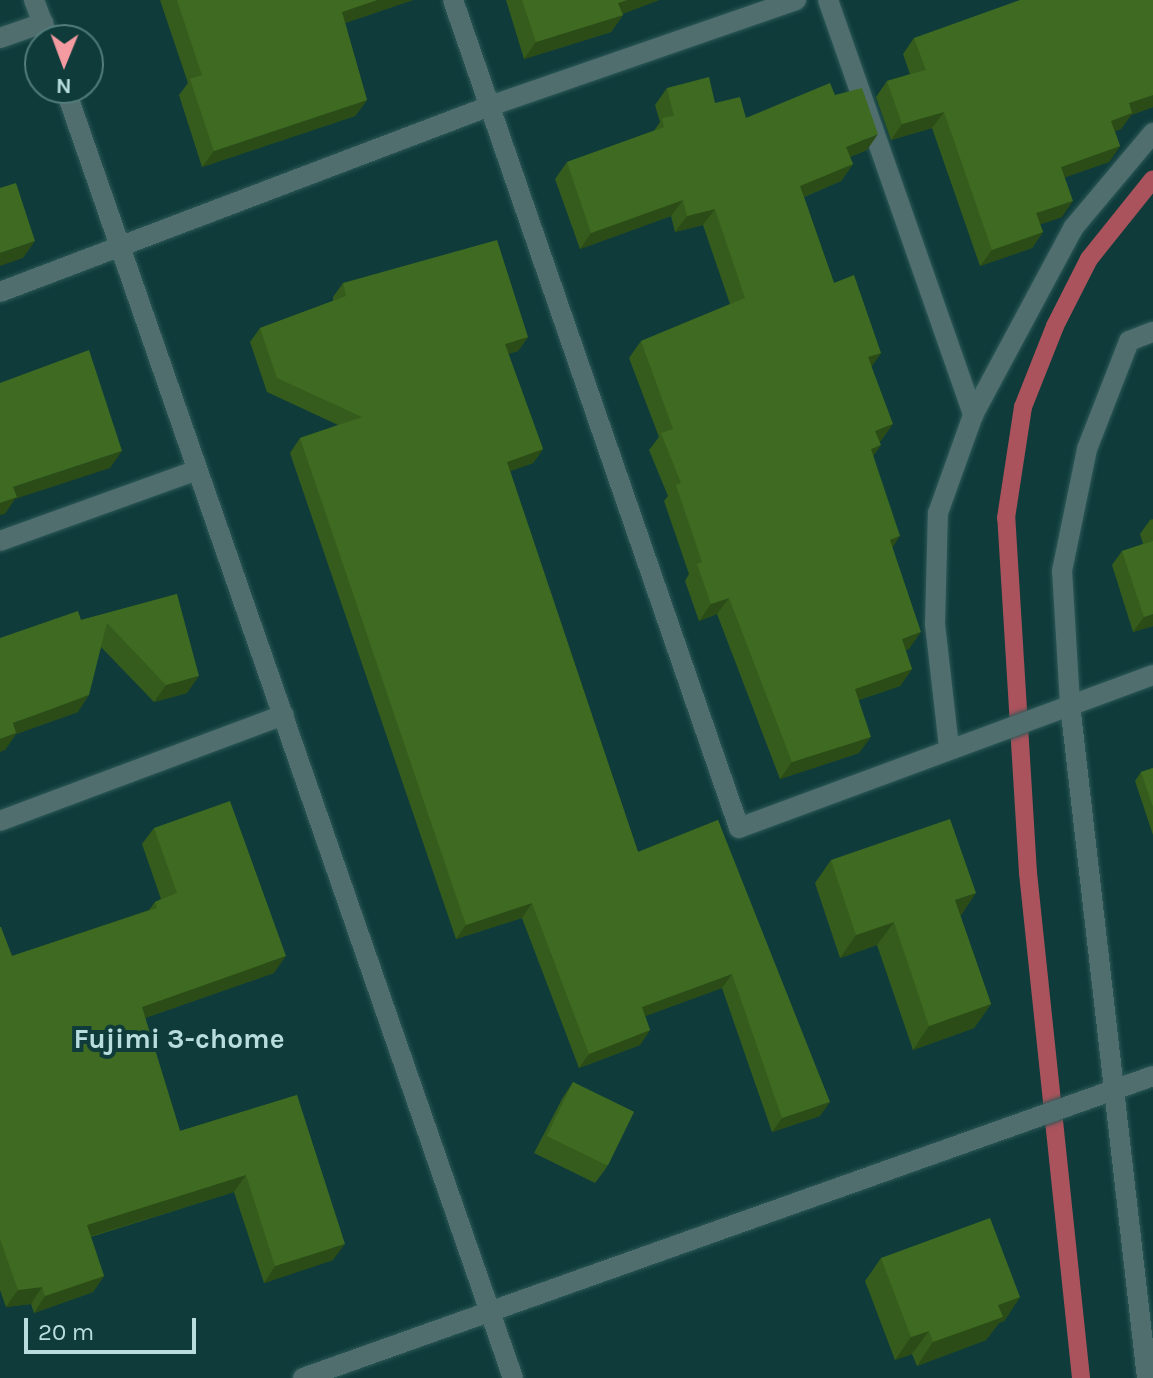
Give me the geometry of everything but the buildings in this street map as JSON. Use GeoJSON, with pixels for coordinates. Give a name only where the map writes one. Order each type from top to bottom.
{"type":"FeatureCollection","features":[{"type":"Feature","properties":{"kind":"street"},"geometry":{"type":"LineString","coordinates":[[34,0],[43,24]]}},
{"type":"Feature","properties":{"kind":"street"},"geometry":{"type":"LineString","coordinates":[[453,0],[739,828],[949,747],[1153,675]]}},
{"type":"Feature","properties":{"kind":"street"},"geometry":{"type":"LineString","coordinates":[[0,292],[490,106],[796,0]]}},
{"type":"Feature","properties":{"kind":"street"},"geometry":{"type":"LineString","coordinates":[[828,0],[973,415]]}},
{"type":"Feature","properties":{"kind":"street"},"geometry":{"type":"LineString","coordinates":[[0,38],[24,34]]}},
{"type":"Feature","properties":{"kind":"street"},"geometry":{"type":"LineString","coordinates":[[70,104],[513,1378]]}},
{"type":"Feature","properties":{"kind":"street"},"geometry":{"type":"LineString","coordinates":[[949,747],[935,624],[938,513],[973,415],[1074,227],[1153,133]]}},
{"type":"Feature","properties":{"kind":"street"},"geometry":{"type":"LineString","coordinates":[[1147,1378],[1070,704],[1062,571],[1087,449],[1129,341],[1153,332]]}},
{"type":"Feature","properties":{"kind":"street"},"geometry":{"type":"LineString","coordinates":[[0,541],[197,470]]}},
{"type":"Feature","properties":{"kind":"street"},"geometry":{"type":"LineString","coordinates":[[0,821],[284,715]]}},
{"type":"Feature","properties":{"kind":"street"},"geometry":{"type":"LineString","coordinates":[[303,1378],[1153,1076]]}},
{"type":"Feature","properties":{"kind":"waterway"},"geometry":{"type":"LineString","coordinates":[[1081,1378],[1028,873],[1006,518],[1023,407],[1055,326],[1089,259],[1153,179]]}},
{"type":"Feature","properties":{"kind":"district","name":"Fujimi 3-chome"},"geometry":{"type":"Point","coordinates":[179,1039]}}]}
